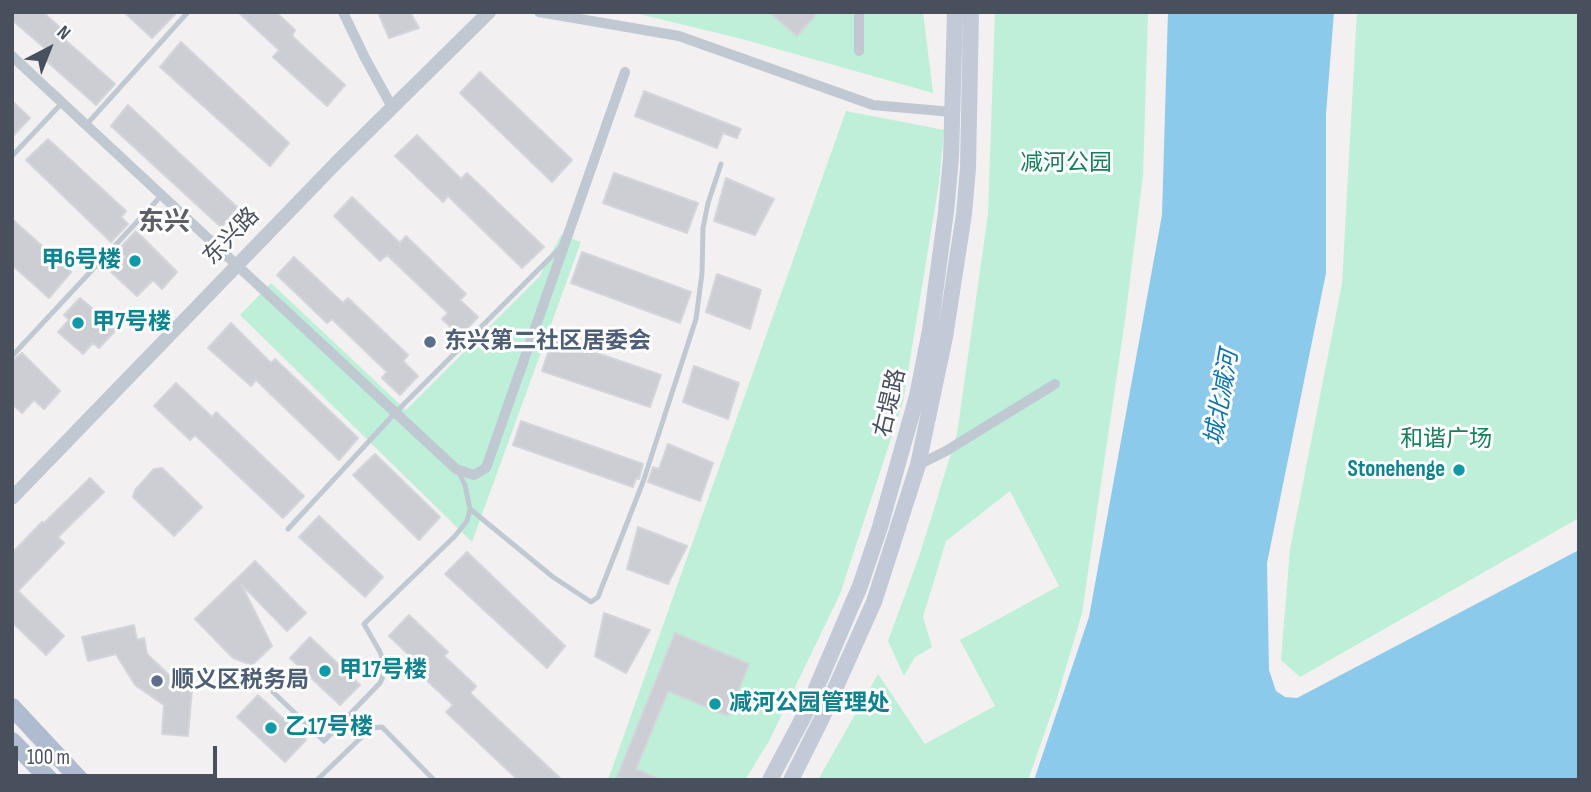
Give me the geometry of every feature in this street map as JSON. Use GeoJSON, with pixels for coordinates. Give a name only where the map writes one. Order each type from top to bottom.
{"type":"FeatureCollection","features":[{"type":"Feature","properties":{"kind":"main road","name":"右堤路"},"geometry":{"type":"LineString","coordinates":[[770,780],[806,712],[860,586],[918,396],[946,212],[954,12]]}},
{"type":"Feature","properties":{"kind":"main road","name":"右堤路"},"geometry":{"type":"LineString","coordinates":[[791,780],[874,602],[918,465],[945,337],[964,214],[968,169],[971,12]]}},
{"type":"Feature","properties":{"kind":"main road"},"geometry":{"type":"LineString","coordinates":[[12,707],[80,780]]}},
{"type":"Feature","properties":{"kind":"main road"},"geometry":{"type":"LineString","coordinates":[[12,741],[50,780]]}},
{"type":"Feature","properties":{"kind":"street"},"geometry":{"type":"LineString","coordinates":[[343,12],[392,107]]}},
{"type":"Feature","properties":{"kind":"street","name":"东兴路"},"geometry":{"type":"LineString","coordinates":[[12,498],[392,107],[489,12]]}},
{"type":"Feature","properties":{"kind":"street"},"geometry":{"type":"LineString","coordinates":[[538,12],[588,17],[679,36],[873,105],[952,112]]}},
{"type":"Feature","properties":{"kind":"street"},"geometry":{"type":"LineString","coordinates":[[859,12],[859,51]]}},
{"type":"Feature","properties":{"kind":"street"},"geometry":{"type":"LineString","coordinates":[[12,56],[456,469],[474,475],[486,468],[625,72]]}},
{"type":"Feature","properties":{"kind":"street"},"geometry":{"type":"LineString","coordinates":[[918,465],[946,451],[1055,384]]}},
{"type":"Feature","properties":{"kind":"lane"},"geometry":{"type":"LineString","coordinates":[[86,125],[188,12]]}},
{"type":"Feature","properties":{"kind":"lane"},"geometry":{"type":"LineString","coordinates":[[12,156],[62,103]]}},
{"type":"Feature","properties":{"kind":"lane"},"geometry":{"type":"LineString","coordinates":[[470,509],[553,577],[591,602],[598,597],[643,482],[696,319],[702,273],[703,228],[721,164]]}},
{"type":"Feature","properties":{"kind":"lane"},"geometry":{"type":"LineString","coordinates":[[12,356],[162,195]]}},
{"type":"Feature","properties":{"kind":"lane"},"geometry":{"type":"LineString","coordinates":[[288,529],[396,412],[566,242]]}},
{"type":"Feature","properties":{"kind":"lane"},"geometry":{"type":"LineString","coordinates":[[273,692],[324,741],[380,683],[387,669],[365,624],[455,537],[467,521],[470,509],[465,485],[456,469]]}},
{"type":"Feature","properties":{"kind":"lane"},"geometry":{"type":"LineString","coordinates":[[317,780],[372,728],[382,727],[434,780]]}},
{"type":"Feature","properties":{"kind":"green space"},"geometry":{"type":"Polygon","coordinates":[[[631,12],[923,12],[933,93],[742,39],[631,12]]]}},
{"type":"Feature","properties":{"kind":"green space","name":"减河公园"},"geometry":{"type":"Polygon","coordinates":[[[995,12],[1148,12],[1143,175],[1125,320],[1082,613],[1057,698],[1028,780],[818,780],[878,674],[925,744],[995,706],[960,640],[1059,586],[1010,491],[946,541],[923,617],[932,647],[915,657],[904,676],[888,641],[920,554],[957,434],[988,214],[995,12]]]}},
{"type":"Feature","properties":{"kind":"green space","name":"和谐广场"},"geometry":{"type":"Polygon","coordinates":[[[1357,12],[1579,12],[1579,518],[1300,677],[1281,660],[1290,549],[1342,284],[1357,12]]]}},
{"type":"Feature","properties":{"kind":"green space"},"geometry":{"type":"Polygon","coordinates":[[[846,111],[944,130],[939,183],[903,402],[840,594],[769,741],[745,780],[608,780],[846,111]]]}},
{"type":"Feature","properties":{"kind":"green space"},"geometry":{"type":"Polygon","coordinates":[[[561,235],[581,242],[472,542],[240,315],[271,283],[406,410],[539,277],[561,235]]]}},
{"type":"Feature","properties":{"kind":"water","name":"城北减河"},"geometry":{"type":"Polygon","coordinates":[[[1168,12],[1334,12],[1326,114],[1326,273],[1267,563],[1269,670],[1276,691],[1285,697],[1297,698],[1579,550],[1579,780],[1034,780],[1089,617],[1162,215],[1168,12]]]}},
{"type":"Feature","properties":{"kind":"building"},"geometry":{"type":"Polygon","coordinates":[[[12,12],[43,12],[65,32],[62,37],[115,84],[96,105],[42,57],[47,50],[12,20],[12,12]]]}},
{"type":"Feature","properties":{"kind":"building"},"geometry":{"type":"Polygon","coordinates":[[[124,12],[177,12],[152,38],[124,12]]]}},
{"type":"Feature","properties":{"kind":"building"},"geometry":{"type":"Polygon","coordinates":[[[238,12],[276,12],[295,30],[292,36],[345,85],[327,106],[273,57],[279,50],[238,12]]]}},
{"type":"Feature","properties":{"kind":"building"},"geometry":{"type":"Polygon","coordinates":[[[378,12],[410,12],[419,28],[389,38],[378,12]]]}},
{"type":"Feature","properties":{"kind":"building"},"geometry":{"type":"Polygon","coordinates":[[[769,12],[818,12],[797,36],[769,12]]]}},
{"type":"Feature","properties":{"kind":"building"},"geometry":{"type":"Polygon","coordinates":[[[181,42],[289,143],[270,166],[160,67],[181,42]]]}},
{"type":"Feature","properties":{"kind":"building"},"geometry":{"type":"Polygon","coordinates":[[[480,72],[572,160],[552,182],[460,93],[480,72]]]}},
{"type":"Feature","properties":{"kind":"building"},"geometry":{"type":"Polygon","coordinates":[[[644,91],[741,129],[737,138],[723,133],[717,148],[635,116],[644,91]]]}},
{"type":"Feature","properties":{"kind":"building"},"geometry":{"type":"Polygon","coordinates":[[[12,101],[30,118],[12,137],[12,101]]]}},
{"type":"Feature","properties":{"kind":"building"},"geometry":{"type":"Polygon","coordinates":[[[128,105],[238,208],[221,227],[111,126],[128,105]]]}},
{"type":"Feature","properties":{"kind":"building"},"geometry":{"type":"Polygon","coordinates":[[[417,135],[461,179],[467,173],[544,247],[522,268],[448,196],[443,202],[395,156],[417,135]]]}},
{"type":"Feature","properties":{"kind":"building"},"geometry":{"type":"Polygon","coordinates":[[[48,139],[126,211],[121,217],[128,224],[111,242],[26,160],[48,139]]]}},
{"type":"Feature","properties":{"kind":"building"},"geometry":{"type":"Polygon","coordinates":[[[614,173],[698,203],[687,233],[603,203],[614,173]]]}},
{"type":"Feature","properties":{"kind":"building"},"geometry":{"type":"Polygon","coordinates":[[[726,178],[774,199],[755,235],[714,221],[726,178]]]}},
{"type":"Feature","properties":{"kind":"building"},"geometry":{"type":"Polygon","coordinates":[[[352,197],[400,243],[406,236],[466,294],[460,300],[478,317],[460,336],[442,319],[448,313],[387,255],[380,261],[334,216],[352,197]]]}},
{"type":"Feature","properties":{"kind":"building"},"geometry":{"type":"Polygon","coordinates":[[[12,219],[71,272],[49,298],[12,265],[12,219]]]}},
{"type":"Feature","properties":{"kind":"building","name":"甲6号楼"},"geometry":{"type":"Polygon","coordinates":[[[136,231],[177,272],[162,289],[153,280],[137,296],[111,272],[125,257],[117,251],[136,231]]]}},
{"type":"Feature","properties":{"kind":"building"},"geometry":{"type":"Polygon","coordinates":[[[582,252],[691,292],[680,323],[571,283],[582,252]]]}},
{"type":"Feature","properties":{"kind":"building"},"geometry":{"type":"Polygon","coordinates":[[[294,257],[343,303],[348,298],[408,355],[403,361],[418,376],[400,395],[382,378],[387,372],[332,319],[327,323],[277,275],[294,257]]]}},
{"type":"Feature","properties":{"kind":"building"},"geometry":{"type":"Polygon","coordinates":[[[717,274],[761,290],[750,329],[706,312],[717,274]]]}},
{"type":"Feature","properties":{"kind":"building","name":"甲7号楼"},"geometry":{"type":"Polygon","coordinates":[[[80,298],[117,329],[99,348],[93,343],[83,354],[58,332],[69,320],[64,315],[80,298]]]}},
{"type":"Feature","properties":{"kind":"building"},"geometry":{"type":"Polygon","coordinates":[[[231,323],[271,363],[275,359],[358,438],[339,460],[256,380],[251,386],[208,348],[231,323]]]}},
{"type":"Feature","properties":{"kind":"building"},"geometry":{"type":"Polygon","coordinates":[[[553,338],[661,375],[650,407],[542,371],[553,338]]]}},
{"type":"Feature","properties":{"kind":"building"},"geometry":{"type":"Polygon","coordinates":[[[22,353],[60,391],[44,409],[34,400],[22,413],[12,404],[12,361],[22,353]]]}},
{"type":"Feature","properties":{"kind":"building"},"geometry":{"type":"Polygon","coordinates":[[[694,366],[739,383],[728,419],[683,402],[694,366]]]}},
{"type":"Feature","properties":{"kind":"building"},"geometry":{"type":"Polygon","coordinates":[[[176,383],[212,417],[216,412],[304,496],[283,518],[195,435],[190,440],[154,406],[176,383]]]}},
{"type":"Feature","properties":{"kind":"building"},"geometry":{"type":"Polygon","coordinates":[[[521,421],[643,464],[639,479],[636,478],[633,487],[513,445],[521,421]]]}},
{"type":"Feature","properties":{"kind":"building"},"geometry":{"type":"Polygon","coordinates":[[[668,444],[713,463],[700,501],[648,482],[653,467],[659,469],[668,444]]]}},
{"type":"Feature","properties":{"kind":"building"},"geometry":{"type":"Polygon","coordinates":[[[375,454],[440,517],[419,540],[353,475],[375,454]]]}},
{"type":"Feature","properties":{"kind":"building"},"geometry":{"type":"Polygon","coordinates":[[[162,468],[202,507],[174,536],[133,497],[135,490],[154,469],[162,468]]]}},
{"type":"Feature","properties":{"kind":"building"},"geometry":{"type":"Polygon","coordinates":[[[90,478],[104,492],[58,537],[64,543],[18,591],[64,636],[46,655],[12,622],[12,553],[90,478]]]}},
{"type":"Feature","properties":{"kind":"building"},"geometry":{"type":"Polygon","coordinates":[[[319,516],[383,577],[365,597],[299,537],[319,516]]]}},
{"type":"Feature","properties":{"kind":"building"},"geometry":{"type":"Polygon","coordinates":[[[638,527],[687,546],[668,584],[627,569],[638,527]]]}},
{"type":"Feature","properties":{"kind":"building"},"geometry":{"type":"Polygon","coordinates":[[[467,552],[565,646],[547,668],[445,574],[467,552]]]}},
{"type":"Feature","properties":{"kind":"building"},"geometry":{"type":"Polygon","coordinates":[[[255,561],[306,613],[287,631],[241,584],[272,646],[252,665],[233,658],[195,619],[255,561]]]}},
{"type":"Feature","properties":{"kind":"building"},"geometry":{"type":"Polygon","coordinates":[[[604,613],[650,630],[626,673],[595,656],[604,613]]]}},
{"type":"Feature","properties":{"kind":"building"},"geometry":{"type":"Polygon","coordinates":[[[409,615],[448,652],[444,656],[476,686],[470,693],[562,780],[518,780],[446,712],[453,705],[423,677],[427,672],[389,636],[409,615]]]}},
{"type":"Feature","properties":{"kind":"building","name":"顺义区税务局"},"geometry":{"type":"Polygon","coordinates":[[[134,625],[137,640],[144,638],[147,654],[169,675],[183,676],[182,689],[192,689],[188,736],[162,734],[164,705],[135,685],[116,654],[88,661],[82,637],[134,625]]]}},
{"type":"Feature","properties":{"kind":"building","name":"减河公园管理处"},"geometry":{"type":"Polygon","coordinates":[[[675,633],[749,664],[728,716],[668,691],[636,769],[661,780],[623,780],[617,777],[675,633]]]}},
{"type":"Feature","properties":{"kind":"building","name":"甲17号楼"},"geometry":{"type":"Polygon","coordinates":[[[310,637],[360,685],[340,705],[290,658],[310,637]]]}},
{"type":"Feature","properties":{"kind":"building","name":"乙17号楼"},"geometry":{"type":"Polygon","coordinates":[[[258,695],[306,740],[285,762],[237,717],[258,695]]]}},
{"type":"Feature","properties":{"kind":"place","name":"甲6号楼"},"geometry":{"type":"Point","coordinates":[135,261]}},
{"type":"Feature","properties":{"kind":"place","name":"甲7号楼"},"geometry":{"type":"Point","coordinates":[78,323]}},
{"type":"Feature","properties":{"kind":"place","name":"东兴第二社区居委会"},"geometry":{"type":"Point","coordinates":[430,342]}},
{"type":"Feature","properties":{"kind":"place","name":"Stonehenge"},"geometry":{"type":"Point","coordinates":[1459,470]}},
{"type":"Feature","properties":{"kind":"place","name":"甲17号楼"},"geometry":{"type":"Point","coordinates":[325,671]}},
{"type":"Feature","properties":{"kind":"place","name":"顺义区税务局"},"geometry":{"type":"Point","coordinates":[157,681]}},
{"type":"Feature","properties":{"kind":"place","name":"减河公园管理处"},"geometry":{"type":"Point","coordinates":[715,704]}},
{"type":"Feature","properties":{"kind":"place","name":"乙17号楼"},"geometry":{"type":"Point","coordinates":[271,728]}},
{"type":"Feature","properties":{"kind":"district","name":"东兴"},"geometry":{"type":"Point","coordinates":[164,223]}}]}
